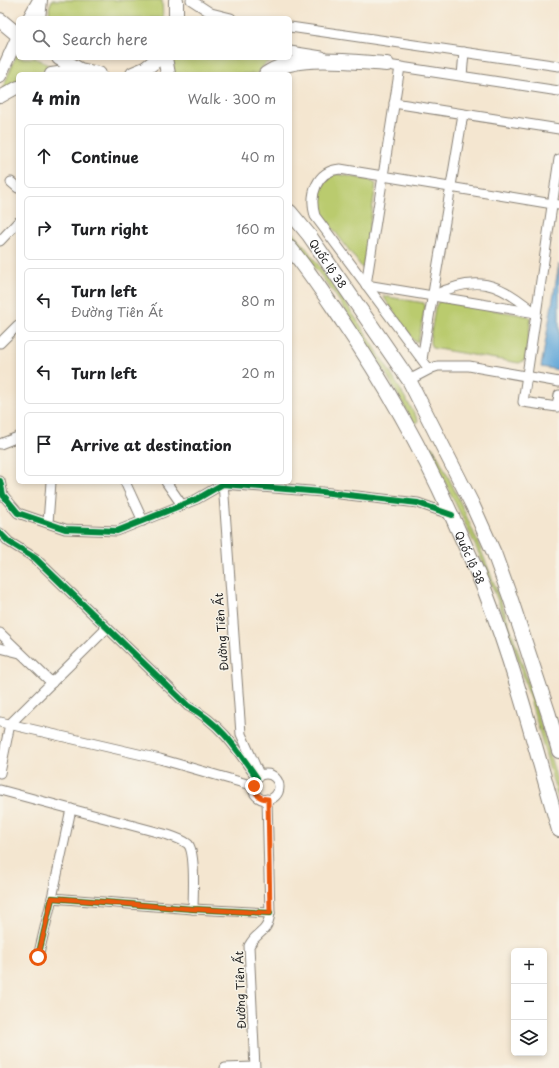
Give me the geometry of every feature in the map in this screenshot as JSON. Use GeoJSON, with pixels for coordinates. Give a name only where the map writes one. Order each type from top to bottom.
{"type":"FeatureCollection","features":[{"type":"Feature","properties":{"kind":"highway"},"geometry":{"type":"LineString","coordinates":[[38,16],[40,0]]}},
{"type":"Feature","properties":{"kind":"highway"},"geometry":{"type":"LineString","coordinates":[[176,0],[176,16]]}},
{"type":"Feature","properties":{"kind":"highway"},"geometry":{"type":"LineString","coordinates":[[0,20],[16,34]]}},
{"type":"Feature","properties":{"kind":"highway"},"geometry":{"type":"LineString","coordinates":[[63,60],[80,70],[90,72]]}},
{"type":"Feature","properties":{"kind":"highway"},"geometry":{"type":"LineString","coordinates":[[138,72],[145,69],[156,60]]}},
{"type":"Feature","properties":{"kind":"highway"},"geometry":{"type":"LineString","coordinates":[[165,60],[168,72]]}},
{"type":"Feature","properties":{"kind":"highway"},"geometry":{"type":"LineString","coordinates":[[270,72],[280,66],[305,61],[393,66]]}},
{"type":"Feature","properties":{"kind":"highway","name":"Quốc lộ 38"},"geometry":{"type":"LineString","coordinates":[[292,214],[309,235],[409,380],[472,504],[494,553],[510,597],[549,714],[559,751]]}},
{"type":"Feature","properties":{"kind":"highway","name":"Quốc lộ 38"},"geometry":{"type":"LineString","coordinates":[[292,251],[369,360],[393,400],[452,515],[485,590],[506,650],[528,719],[559,830]]}},
{"type":"Feature","properties":{"kind":"highway"},"geometry":{"type":"LineString","coordinates":[[414,440],[435,430]]}},
{"type":"Feature","properties":{"kind":"main road"},"geometry":{"type":"LineString","coordinates":[[29,16],[40,0]]}},
{"type":"Feature","properties":{"kind":"main road"},"geometry":{"type":"LineString","coordinates":[[0,76],[16,40]]}},
{"type":"Feature","properties":{"kind":"main road"},"geometry":{"type":"LineString","coordinates":[[66,72],[80,70]]}},
{"type":"Feature","properties":{"kind":"main road"},"geometry":{"type":"LineString","coordinates":[[0,97],[16,88]]}},
{"type":"Feature","properties":{"kind":"street"},"geometry":{"type":"LineString","coordinates":[[191,0],[211,13],[223,16]]}},
{"type":"Feature","properties":{"kind":"street"},"geometry":{"type":"LineString","coordinates":[[292,27],[559,66]]}},
{"type":"Feature","properties":{"kind":"street"},"geometry":{"type":"LineString","coordinates":[[292,51],[559,91]]}},
{"type":"Feature","properties":{"kind":"street"},"geometry":{"type":"LineString","coordinates":[[462,76],[464,52]]}},
{"type":"Feature","properties":{"kind":"street"},"geometry":{"type":"LineString","coordinates":[[366,285],[394,103],[393,66]]}},
{"type":"Feature","properties":{"kind":"street"},"geometry":{"type":"LineString","coordinates":[[394,103],[559,129]]}},
{"type":"Feature","properties":{"kind":"street"},"geometry":{"type":"LineString","coordinates":[[422,359],[463,114]]}},
{"type":"Feature","properties":{"kind":"street"},"geometry":{"type":"LineString","coordinates":[[559,158],[556,204],[536,313],[523,402],[557,407],[559,395]]}},
{"type":"Feature","properties":{"kind":"street"},"geometry":{"type":"LineString","coordinates":[[429,369],[315,216],[313,199],[318,180],[331,170],[340,169],[556,204]]}},
{"type":"Feature","properties":{"kind":"street"},"geometry":{"type":"LineString","coordinates":[[10,182],[16,186]]}},
{"type":"Feature","properties":{"kind":"street"},"geometry":{"type":"LineString","coordinates":[[0,241],[16,224]]}},
{"type":"Feature","properties":{"kind":"street"},"geometry":{"type":"LineString","coordinates":[[432,296],[455,286],[466,284],[485,284],[496,286],[536,313]]}},
{"type":"Feature","properties":{"kind":"street"},"geometry":{"type":"LineString","coordinates":[[366,285],[536,313]]}},
{"type":"Feature","properties":{"kind":"street"},"geometry":{"type":"LineString","coordinates":[[0,350],[3,340],[16,327]]}},
{"type":"Feature","properties":{"kind":"street"},"geometry":{"type":"LineString","coordinates":[[0,329],[3,340]]}},
{"type":"Feature","properties":{"kind":"street"},"geometry":{"type":"LineString","coordinates":[[409,380],[429,369],[438,366],[469,366],[559,382]]}},
{"type":"Feature","properties":{"kind":"street"},"geometry":{"type":"LineString","coordinates":[[0,444],[16,438]]}},
{"type":"Feature","properties":{"kind":"street"},"geometry":{"type":"LineString","coordinates":[[0,481],[3,495],[18,513],[65,529],[117,531],[197,499],[221,484]]}},
{"type":"Feature","properties":{"kind":"street"},"geometry":{"type":"LineString","coordinates":[[48,523],[52,484]]}},
{"type":"Feature","properties":{"kind":"street"},"geometry":{"type":"LineString","coordinates":[[126,484],[143,521]]}},
{"type":"Feature","properties":{"kind":"street"},"geometry":{"type":"LineString","coordinates":[[167,484],[182,505]]}},
{"type":"Feature","properties":{"kind":"street","name":"Đường Tiên Ất"},"geometry":{"type":"LineString","coordinates":[[223,484],[241,734],[257,780]]}},
{"type":"Feature","properties":{"kind":"street"},"geometry":{"type":"LineString","coordinates":[[234,484],[418,503],[452,515]]}},
{"type":"Feature","properties":{"kind":"street"},"geometry":{"type":"LineString","coordinates":[[0,533],[9,542],[35,558],[188,706],[203,714],[230,740],[257,780],[256,794],[258,797],[268,799],[274,797],[277,794],[279,786],[276,778],[268,774],[257,780],[0,722]]}},
{"type":"Feature","properties":{"kind":"street"},"geometry":{"type":"LineString","coordinates":[[0,773],[10,724],[107,628]]}},
{"type":"Feature","properties":{"kind":"street"},"geometry":{"type":"LineString","coordinates":[[0,633],[52,683]]}},
{"type":"Feature","properties":{"kind":"street"},"geometry":{"type":"LineString","coordinates":[[0,648],[22,654]]}},
{"type":"Feature","properties":{"kind":"street"},"geometry":{"type":"LineString","coordinates":[[0,790],[168,835],[188,844],[193,859],[193,909]]}},
{"type":"Feature","properties":{"kind":"street","name":"Đường Tiên Ất"},"geometry":{"type":"LineString","coordinates":[[254,1067],[250,946],[253,939],[264,931],[269,923],[268,799]]}},
{"type":"Feature","properties":{"kind":"street"},"geometry":{"type":"LineString","coordinates":[[38,957],[71,809]]}},
{"type":"Feature","properties":{"kind":"street"},"geometry":{"type":"LineString","coordinates":[[52,898],[193,909],[270,913]]}},
{"type":"Feature","properties":{"kind":"street"},"geometry":{"type":"LineString","coordinates":[[225,1068],[254,1067]]}},
{"type":"Feature","properties":{"kind":"green space"},"geometry":{"type":"Polygon","coordinates":[[[52,0],[162,0],[163,16],[50,16],[49,8],[52,0]]]}},
{"type":"Feature","properties":{"kind":"green space"},"geometry":{"type":"Polygon","coordinates":[[[16,56],[16,60],[39,60],[52,67],[40,72],[16,72],[16,82],[2,90],[16,56]]]}},
{"type":"Feature","properties":{"kind":"green space"},"geometry":{"type":"Polygon","coordinates":[[[171,60],[276,60],[266,63],[258,72],[174,72],[171,60]]]}},
{"type":"Feature","properties":{"kind":"green space"},"geometry":{"type":"Polygon","coordinates":[[[337,174],[369,180],[376,184],[363,269],[320,210],[319,194],[324,182],[332,175],[337,174]]]}},
{"type":"Feature","properties":{"kind":"green space"},"geometry":{"type":"Polygon","coordinates":[[[292,231],[324,272],[356,318],[414,413],[418,420],[417,423],[413,422],[383,368],[334,293],[292,238],[292,231]]]}},
{"type":"Feature","properties":{"kind":"green space"},"geometry":{"type":"Polygon","coordinates":[[[383,296],[424,303],[425,308],[418,342],[414,341],[383,296]]]}},
{"type":"Feature","properties":{"kind":"green space"},"geometry":{"type":"Polygon","coordinates":[[[441,301],[528,316],[531,318],[525,360],[519,363],[432,348],[430,339],[435,308],[438,302],[441,301]]]}},
{"type":"Feature","properties":{"kind":"green space"},"geometry":{"type":"Polygon","coordinates":[[[431,447],[433,447],[472,529],[505,614],[547,744],[559,788],[559,802],[529,696],[504,617],[480,555],[430,451],[431,447]]]}},
{"type":"Feature","properties":{"kind":"water"},"geometry":{"type":"Polygon","coordinates":[[[559,264],[559,370],[541,367],[559,264]]]}},
{"type":"Feature","properties":{"kind":"cycle path"},"geometry":{"type":"LineString","coordinates":[[0,481],[3,495],[18,513],[65,529],[117,531],[197,499],[223,484],[322,492],[418,503],[452,515]]}},
{"type":"Feature","properties":{"kind":"cycle path"},"geometry":{"type":"LineString","coordinates":[[0,533],[9,542],[35,558],[188,706],[200,713],[219,729],[235,747],[257,778]]}},
{"type":"Feature","properties":{"kind":"cycle path"},"geometry":{"type":"LineString","coordinates":[[38,957],[52,898],[193,909],[270,913]]}},
{"type":"Feature","properties":{"kind":"route"},"geometry":{"type":"LineString","coordinates":[[38,957],[52,898],[193,909],[270,913],[268,799],[266,800],[258,797],[254,790],[254,786]]}}]}
